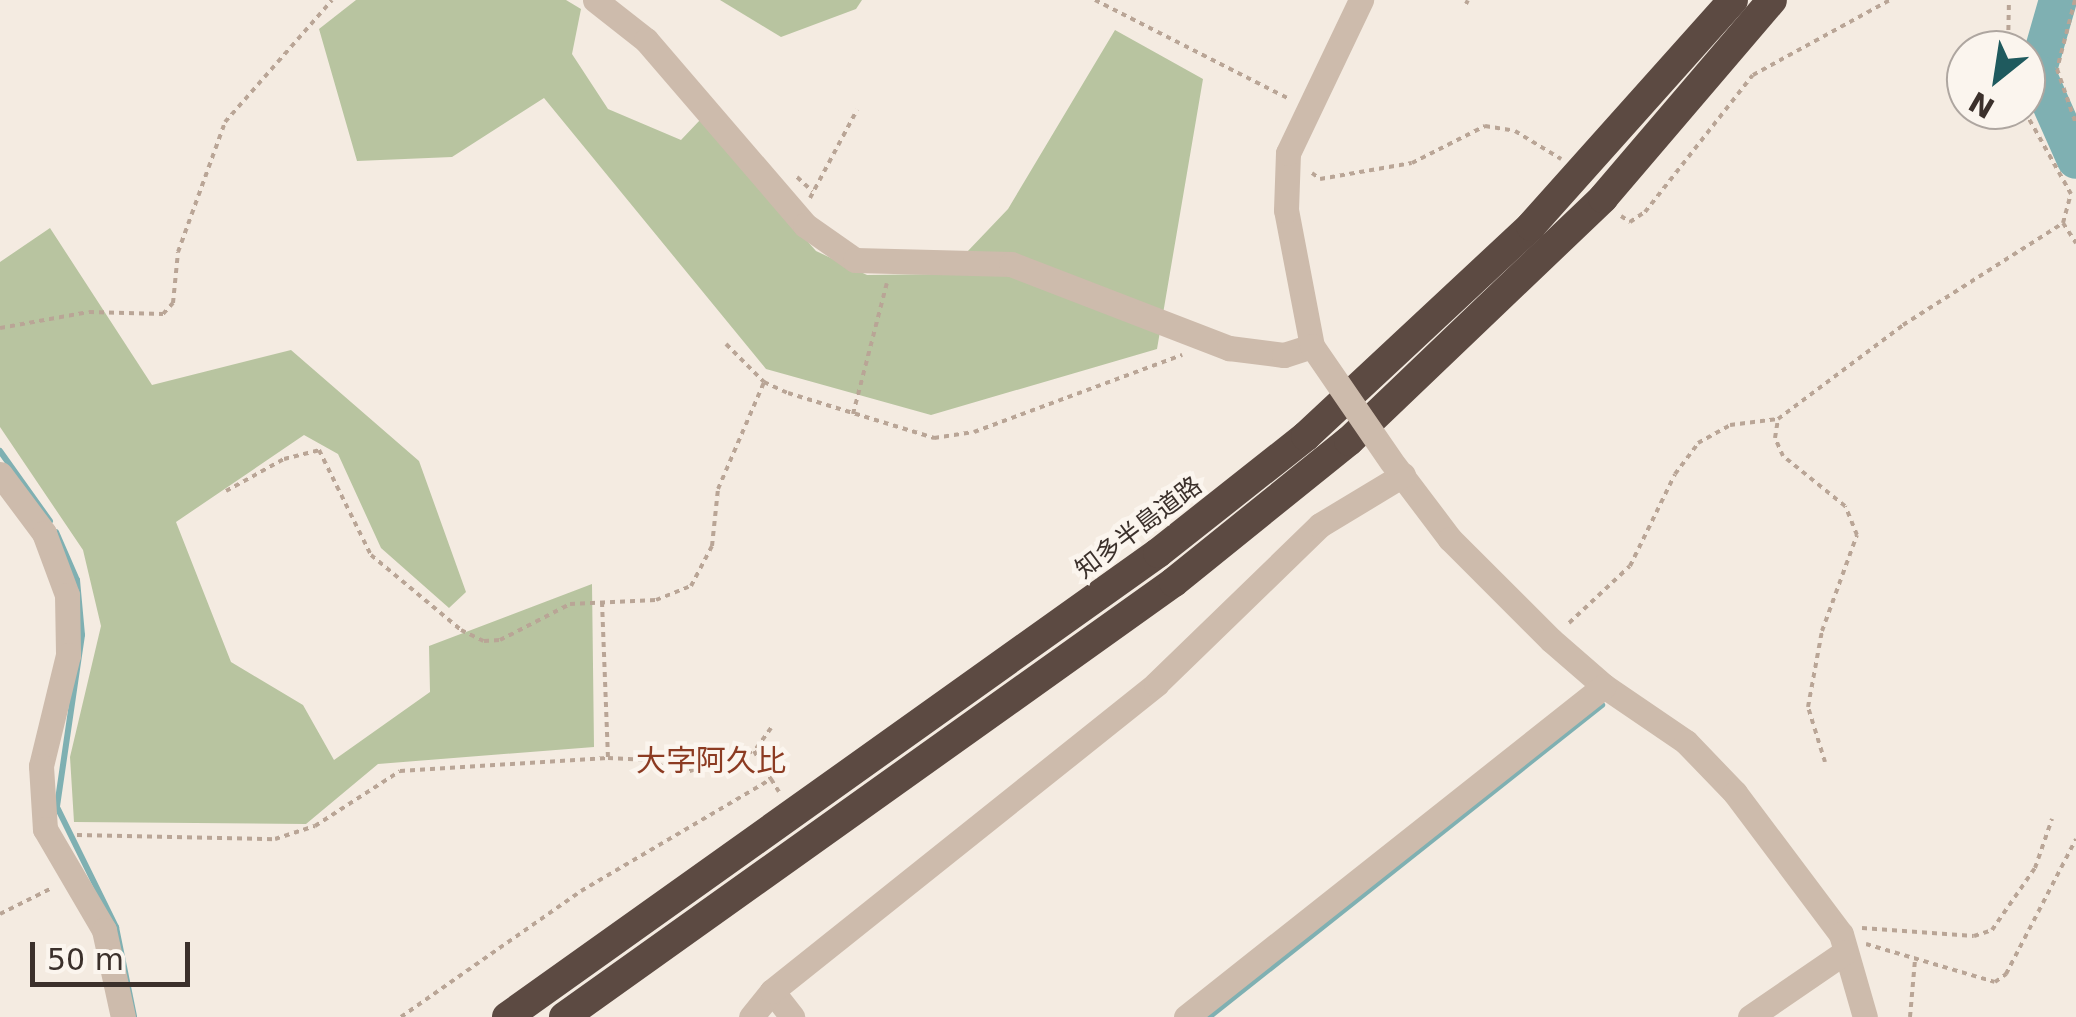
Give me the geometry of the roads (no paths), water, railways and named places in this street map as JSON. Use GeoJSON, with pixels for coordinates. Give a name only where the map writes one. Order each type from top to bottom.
{"type":"FeatureCollection","features":[{"type":"Feature","properties":{"kind":"highway","name":"知多半島道路"},"geometry":{"type":"LineString","coordinates":[[508,1017],[1143,564],[1306,436],[1531,226],[1733,0]]}},
{"type":"Feature","properties":{"kind":"highway"},"geometry":{"type":"LineString","coordinates":[[564,1017],[1174,582],[1349,441],[1603,198],[1772,0]]}},
{"type":"Feature","properties":{"kind":"highway"},"geometry":{"type":"LineString","coordinates":[[482,1017],[602,930],[635,923]]}},
{"type":"Feature","properties":{"kind":"street"},"geometry":{"type":"LineString","coordinates":[[595,0],[646,40],[783,181],[832,248],[854,260],[892,264],[1010,264],[1254,354],[1284,355],[1312,346]]}},
{"type":"Feature","properties":{"kind":"street"},"geometry":{"type":"LineString","coordinates":[[1361,0],[1288,153],[1286,210],[1312,346],[1450,539],[1552,640],[1604,686],[1686,742],[1735,793],[1842,941],[1865,1017]]}},
{"type":"Feature","properties":{"kind":"street"},"geometry":{"type":"LineString","coordinates":[[750,1017],[772,991],[1156,684],[1320,526],[1397,468]]}},
{"type":"Feature","properties":{"kind":"street"},"geometry":{"type":"LineString","coordinates":[[0,474],[44,533],[67,594],[68,655],[41,766],[52,844],[74,876],[116,962],[122,1017]]}},
{"type":"Feature","properties":{"kind":"street"},"geometry":{"type":"LineString","coordinates":[[1186,1017],[1604,686]]}},
{"type":"Feature","properties":{"kind":"street"},"geometry":{"type":"LineString","coordinates":[[1750,1017],[1842,941]]}},
{"type":"Feature","properties":{"kind":"street"},"geometry":{"type":"LineString","coordinates":[[772,991],[792,1017]]}},
{"type":"Feature","properties":{"kind":"waterway"},"geometry":{"type":"LineString","coordinates":[[2058,0],[2037,73],[2076,160]]}},
{"type":"Feature","properties":{"kind":"waterway"},"geometry":{"type":"LineString","coordinates":[[0,451],[50,521]]}},
{"type":"Feature","properties":{"kind":"waterway"},"geometry":{"type":"LineString","coordinates":[[56,532],[77,580],[82,635],[57,807],[116,927],[134,1016]]}},
{"type":"Feature","properties":{"kind":"waterway"},"geometry":{"type":"LineString","coordinates":[[1209,1017],[1602,705]]}},
{"type":"Feature","properties":{"kind":"district","name":"大字阿久比"},"geometry":{"type":"Point","coordinates":[711,761]}}]}
